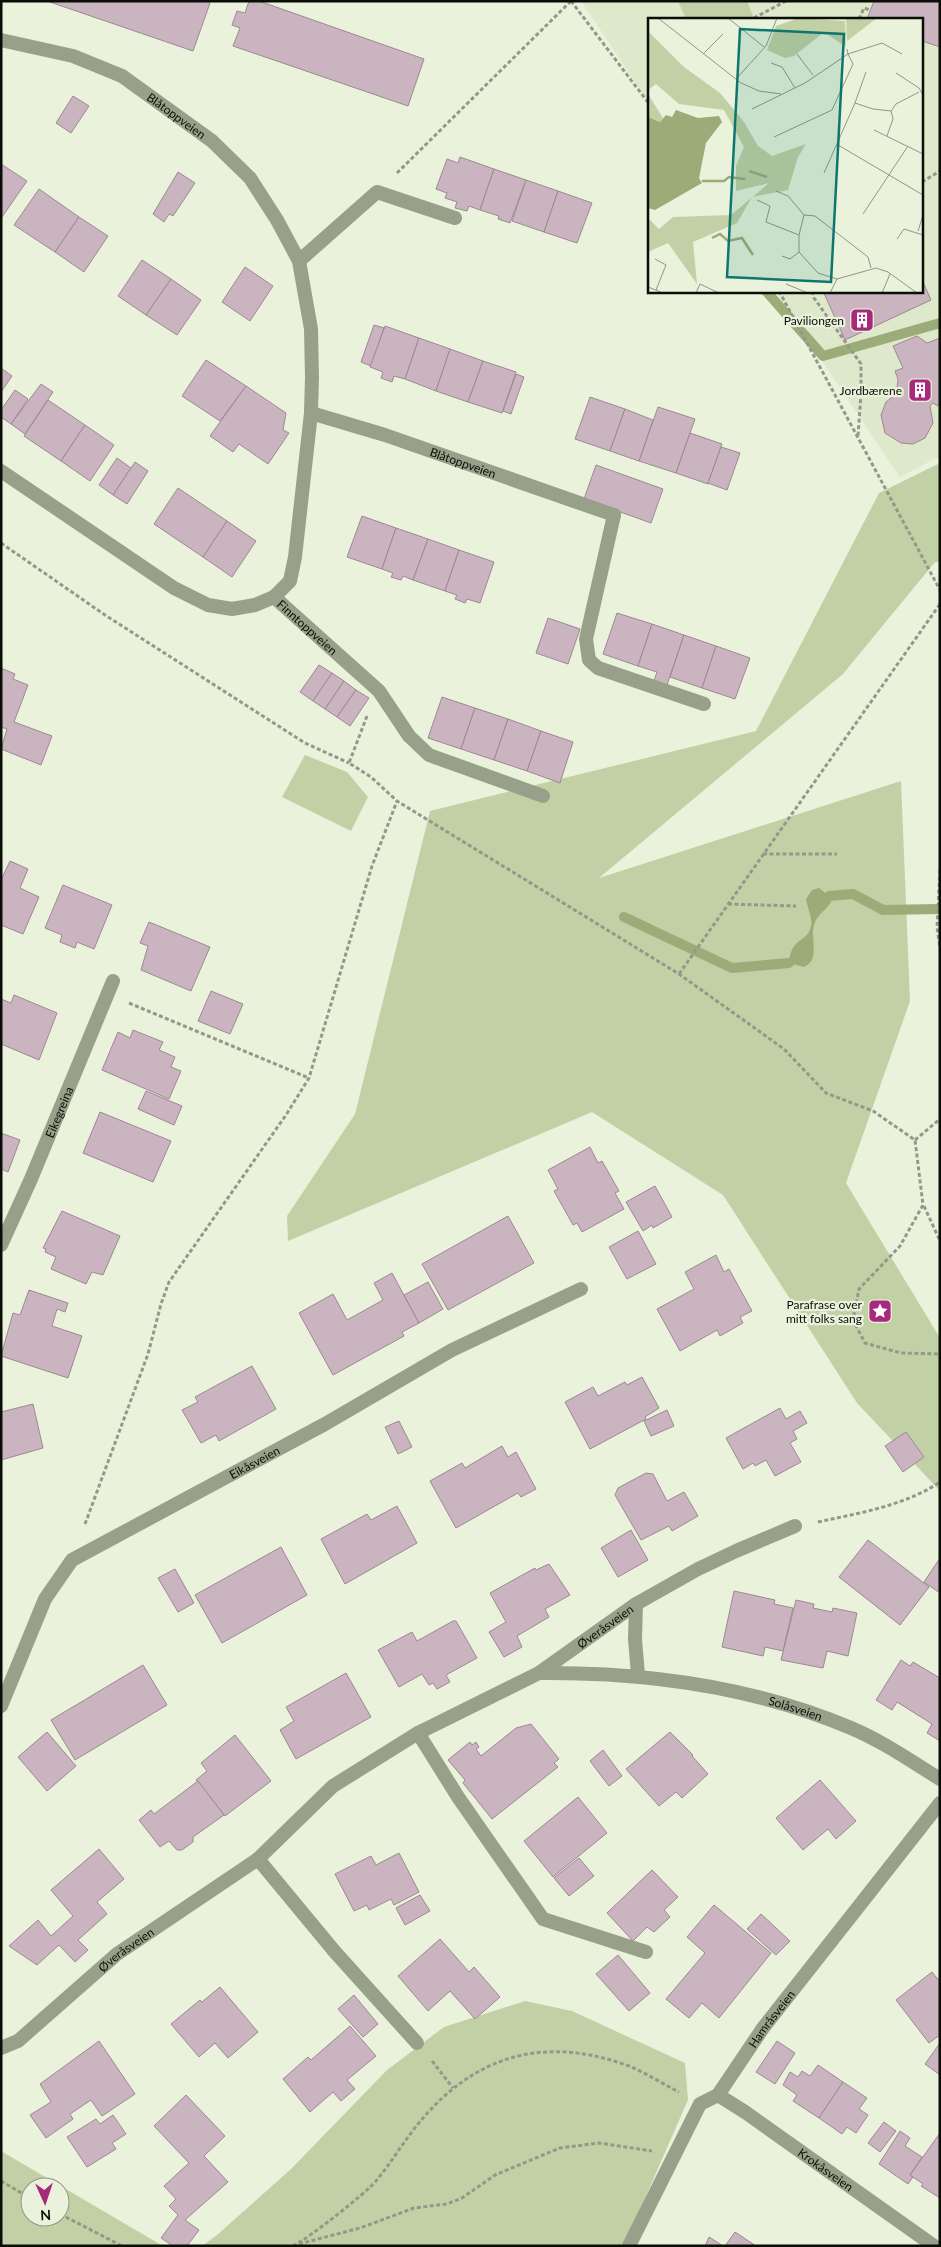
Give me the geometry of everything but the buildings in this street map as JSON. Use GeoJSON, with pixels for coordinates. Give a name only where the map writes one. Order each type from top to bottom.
{"type":"FeatureCollection","features":[{"type":"Feature","properties":{"kind":"street","name":"Blåtoppveien"},"geometry":{"type":"LineString","coordinates":[[1,40],[73,56],[122,76],[166,106],[212,141],[250,178],[277,220],[299,261],[311,329],[311,413],[295,556],[290,581],[274,597]]}},
{"type":"Feature","properties":{"kind":"street"},"geometry":{"type":"LineString","coordinates":[[299,261],[377,192],[455,218]]}},
{"type":"Feature","properties":{"kind":"street","name":"Blåtoppveien"},"geometry":{"type":"LineString","coordinates":[[311,413],[384,435],[614,515],[586,640],[589,660],[598,668],[704,704]]}},
{"type":"Feature","properties":{"kind":"street","name":"Finntoppveien"},"geometry":{"type":"LineString","coordinates":[[1,472],[174,588],[208,605],[232,609],[255,605],[274,597],[379,691],[409,736],[429,755],[543,796]]}},
{"type":"Feature","properties":{"kind":"street","name":"Eikegreina"},"geometry":{"type":"LineString","coordinates":[[2,1243],[31,1179],[110,987]]}},
{"type":"Feature","properties":{"kind":"street","name":"Eikåsveien"},"geometry":{"type":"LineString","coordinates":[[1,1706],[45,1599],[72,1560],[325,1424],[452,1350],[581,1288]]}},
{"type":"Feature","properties":{"kind":"street","name":"Øveråsveien"},"geometry":{"type":"LineString","coordinates":[[1,2048],[18,2041],[117,1954],[258,1859],[333,1786],[418,1733],[539,1673],[636,1604],[713,1562],[795,1526]]}},
{"type":"Feature","properties":{"kind":"street"},"geometry":{"type":"LineString","coordinates":[[636,1604],[635,1639],[638,1675]]}},
{"type":"Feature","properties":{"kind":"street","name":"Solåsveien"},"geometry":{"type":"LineString","coordinates":[[539,1673],[638,1675],[676,1680],[789,1705],[852,1728],[907,1758],[940,1779]]}},
{"type":"Feature","properties":{"kind":"street"},"geometry":{"type":"LineString","coordinates":[[418,1733],[458,1797],[543,1919],[646,1952]]}},
{"type":"Feature","properties":{"kind":"street","name":"Hamråsveien"},"geometry":{"type":"LineString","coordinates":[[700,2104],[718,2095],[768,2020],[940,1803]]}},
{"type":"Feature","properties":{"kind":"street"},"geometry":{"type":"LineString","coordinates":[[258,1859],[335,1952],[418,2043]]}},
{"type":"Feature","properties":{"kind":"street","name":"Krokåsveien"},"geometry":{"type":"LineString","coordinates":[[718,2095],[745,2112],[934,2246]]}},
{"type":"Feature","properties":{"kind":"street"},"geometry":{"type":"LineString","coordinates":[[629,2246],[700,2104]]}},
{"type":"Feature","properties":{"kind":"path"},"geometry":{"type":"LineString","coordinates":[[377,192],[552,22],[571,1],[648,102]]}},
{"type":"Feature","properties":{"kind":"path"},"geometry":{"type":"LineString","coordinates":[[754,18],[786,1]]}},
{"type":"Feature","properties":{"kind":"path"},"geometry":{"type":"LineString","coordinates":[[859,18],[864,8],[870,10]]}},
{"type":"Feature","properties":{"kind":"path"},"geometry":{"type":"LineString","coordinates":[[924,181],[940,170]]}},
{"type":"Feature","properties":{"kind":"path"},"geometry":{"type":"LineString","coordinates":[[780,292],[940,590]]}},
{"type":"Feature","properties":{"kind":"path"},"geometry":{"type":"LineString","coordinates":[[812,292],[814,298],[861,364],[858,437]]}},
{"type":"Feature","properties":{"kind":"path"},"geometry":{"type":"LineString","coordinates":[[1,543],[105,615],[297,738],[349,763],[371,777],[397,801],[679,974],[784,1049],[826,1093],[873,1111],[915,1140],[923,1205],[940,1241]]}},
{"type":"Feature","properties":{"kind":"path"},"geometry":{"type":"LineString","coordinates":[[679,974],[940,604]]}},
{"type":"Feature","properties":{"kind":"path"},"geometry":{"type":"LineString","coordinates":[[349,763],[361,728],[379,691]]}},
{"type":"Feature","properties":{"kind":"path"},"geometry":{"type":"LineString","coordinates":[[72,1560],[138,1382],[169,1282],[286,1116],[309,1078],[366,884],[397,801]]}},
{"type":"Feature","properties":{"kind":"path"},"geometry":{"type":"LineString","coordinates":[[763,854],[837,854]]}},
{"type":"Feature","properties":{"kind":"path"},"geometry":{"type":"LineString","coordinates":[[940,870],[936,927],[940,948]]}},
{"type":"Feature","properties":{"kind":"path"},"geometry":{"type":"LineString","coordinates":[[728,904],[796,906]]}},
{"type":"Feature","properties":{"kind":"path"},"geometry":{"type":"LineString","coordinates":[[110,987],[309,1078]]}},
{"type":"Feature","properties":{"kind":"path"},"geometry":{"type":"LineString","coordinates":[[915,1140],[940,1120]]}},
{"type":"Feature","properties":{"kind":"path"},"geometry":{"type":"LineString","coordinates":[[923,1205],[900,1246],[860,1289],[852,1320],[866,1343],[901,1353],[940,1354]]}},
{"type":"Feature","properties":{"kind":"path"},"geometry":{"type":"LineString","coordinates":[[795,1526],[865,1512],[911,1498],[940,1482]]}},
{"type":"Feature","properties":{"kind":"path"},"geometry":{"type":"LineString","coordinates":[[418,2043],[452,2088]]}},
{"type":"Feature","properties":{"kind":"path"},"geometry":{"type":"LineString","coordinates":[[294,2245],[375,2182],[416,2127],[452,2088],[492,2063],[525,2053],[556,2051],[599,2057],[630,2067],[700,2104]]}},
{"type":"Feature","properties":{"kind":"path"},"geometry":{"type":"LineString","coordinates":[[294,2245],[360,2228],[414,2208],[447,2204],[462,2198],[502,2172],[560,2148],[599,2143],[621,2144],[646,2148],[671,2161]]}},
{"type":"Feature","properties":{"kind":"path"},"geometry":{"type":"LineString","coordinates":[[1,2181],[20,2192]]}},
{"type":"Feature","properties":{"kind":"path"},"geometry":{"type":"LineString","coordinates":[[70,2219],[122,2246]]}},
{"type":"Feature","properties":{"kind":"shaded area"},"geometry":{"type":"Polygon","coordinates":[[[581,1],[940,1],[940,456],[900,477],[776,292],[924,292],[924,18],[648,18],[648,101],[581,1]]]}},
{"type":"Feature","properties":{"kind":"shaded area"},"geometry":{"type":"Polygon","coordinates":[[[678,1],[747,1],[754,18],[686,18],[678,1]]]}},
{"type":"Feature","properties":{"kind":"shaded area"},"geometry":{"type":"Polygon","coordinates":[[[940,463],[940,562],[935,562],[843,674],[599,878],[901,781],[910,1001],[846,1183],[940,1338],[940,1491],[857,1403],[723,1195],[592,1112],[288,1241],[287,1216],[355,1114],[430,811],[756,731],[879,493],[940,463]]]}},
{"type":"Feature","properties":{"kind":"shaded area"},"geometry":{"type":"Polygon","coordinates":[[[305,755],[347,772],[368,797],[351,831],[282,797],[305,755]]]}},
{"type":"Feature","properties":{"kind":"shaded area"},"geometry":{"type":"Polygon","coordinates":[[[819,888],[829,896],[831,902],[816,920],[814,926],[813,958],[804,967],[789,963],[793,948],[807,935],[811,926],[811,917],[806,899],[812,890],[819,888]]]}},
{"type":"Feature","properties":{"kind":"shaded area"},"geometry":{"type":"Polygon","coordinates":[[[525,2001],[572,2011],[685,2063],[688,2100],[624,2246],[202,2246],[291,2169],[387,2070],[444,2027],[525,2001]]]}},
{"type":"Feature","properties":{"kind":"shaded area"},"geometry":{"type":"Polygon","coordinates":[[[1,2151],[45,2177],[20,2177],[20,2227],[70,2227],[70,2191],[163,2246],[1,2246],[1,2151]]]}},
{"type":"Feature","properties":{"kind":"waterway"},"geometry":{"type":"LineString","coordinates":[[767,292],[823,356],[940,323]]}},
{"type":"Feature","properties":{"kind":"waterway"},"geometry":{"type":"LineString","coordinates":[[829,896],[853,894],[883,910],[940,909]]}},
{"type":"Feature","properties":{"kind":"waterway"},"geometry":{"type":"LineString","coordinates":[[624,917],[732,968],[789,963]]}},
{"type":"Feature","properties":{"kind":"place","name":"Paviliongen"},"geometry":{"type":"Point","coordinates":[862,320]}},
{"type":"Feature","properties":{"kind":"place","name":"Jordbærene"},"geometry":{"type":"Point","coordinates":[920,390]}},
{"type":"Feature","properties":{"kind":"place","name":"Parafrase over mitt folks sang"},"geometry":{"type":"Point","coordinates":[880,1311]}}]}
